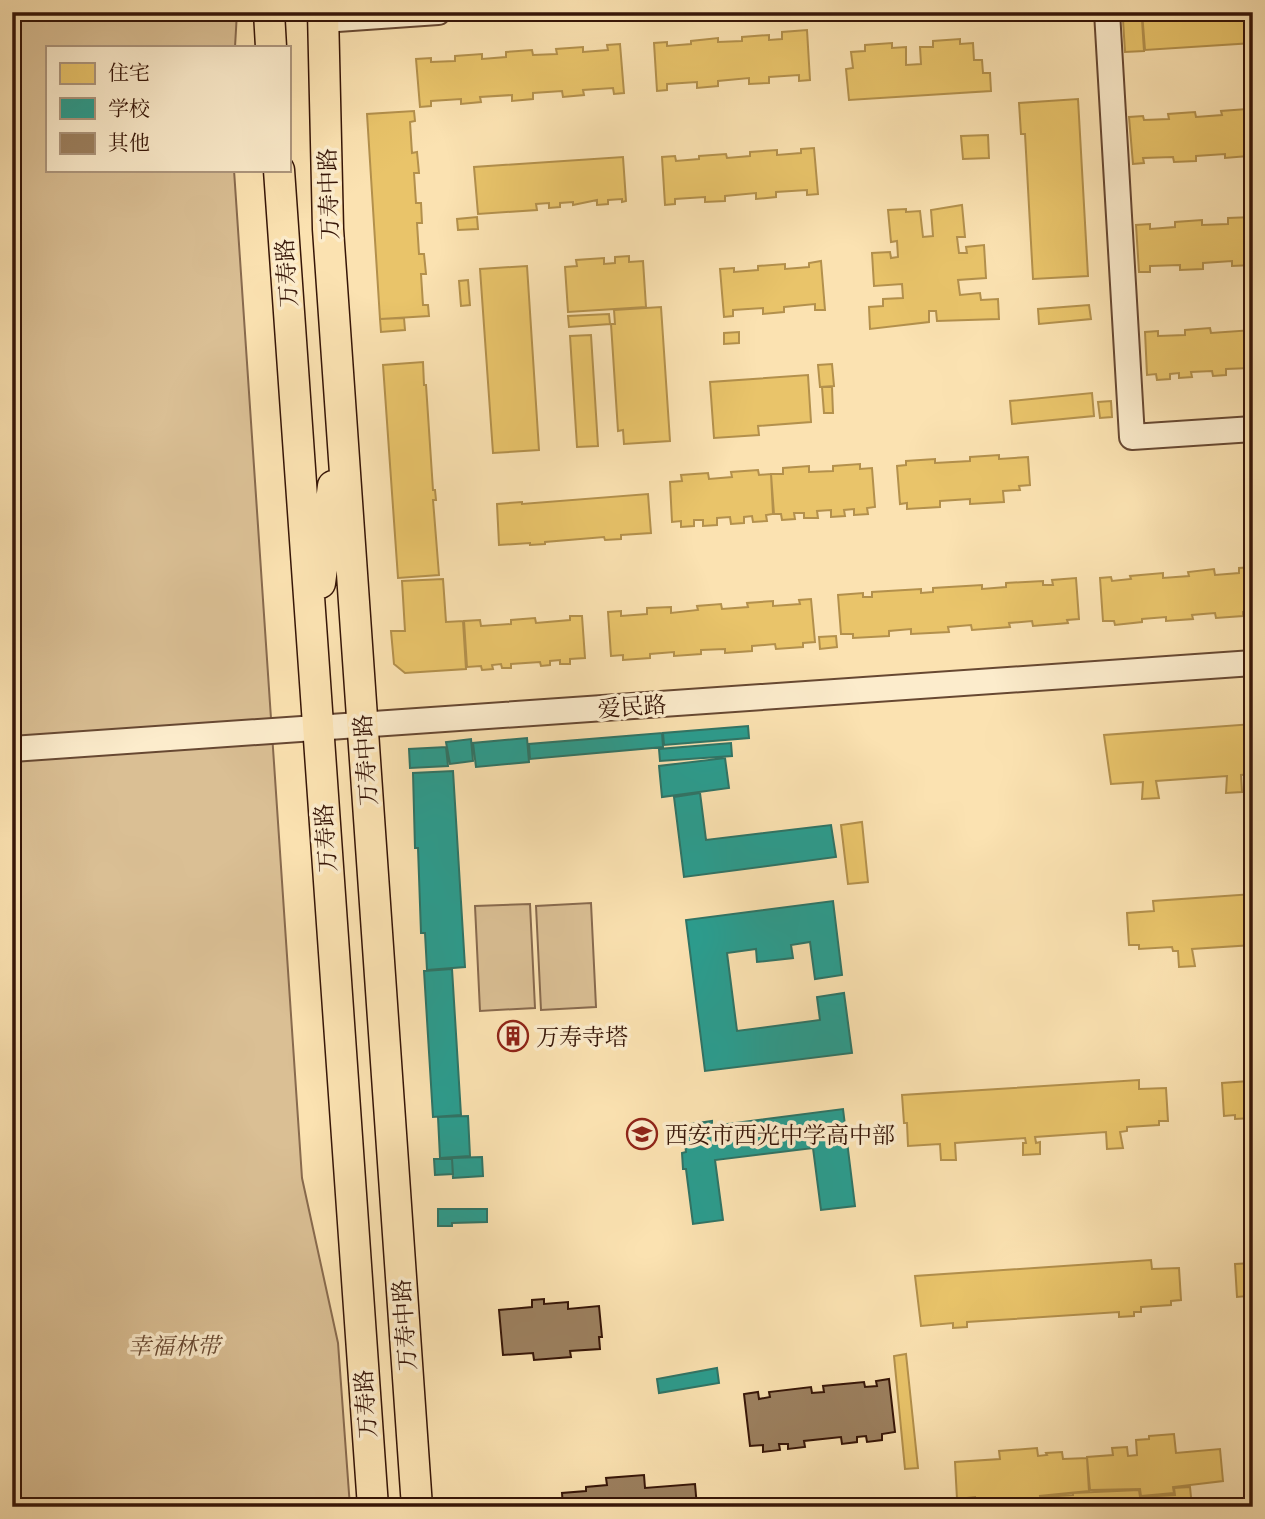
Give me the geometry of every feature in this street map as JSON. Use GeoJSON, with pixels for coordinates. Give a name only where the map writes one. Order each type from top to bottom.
{"type":"FeatureCollection","features":[{"type":"Feature","properties":{"kind":"main road"},"geometry":{"type":"LineString","coordinates":[[269,12],[271,46]]}},
{"type":"Feature","properties":{"kind":"main road","name":"万寿中路"},"geometry":{"type":"LineString","coordinates":[[323,16],[328,229],[417,1507]]}},
{"type":"Feature","properties":{"kind":"main road","name":"万寿路"},"geometry":{"type":"LineString","coordinates":[[279,172],[373,1507]]}},
{"type":"Feature","properties":{"kind":"main road"},"geometry":{"type":"LineString","coordinates":[[311,646],[342,428]]}},
{"type":"Feature","properties":{"kind":"street"},"geometry":{"type":"LineString","coordinates":[[323,16],[438,12]]}},
{"type":"Feature","properties":{"kind":"street"},"geometry":{"type":"LineString","coordinates":[[1107,12],[1132,437],[1253,429]]}},
{"type":"Feature","properties":{"kind":"street","name":"爱民路"},"geometry":{"type":"LineString","coordinates":[[12,749],[1253,663]]}},
{"type":"Feature","properties":{"kind":"green space","name":"幸福林带"},"geometry":{"type":"Polygon","coordinates":[[[12,12],[237,12],[235,46],[46,46],[46,172],[234,172],[302,1178],[338,1343],[350,1507],[12,1507],[12,12]]]}},
{"type":"Feature","properties":{"kind":"green space"},"geometry":{"type":"Polygon","coordinates":[[[591,903],[596,1007],[541,1010],[536,906],[591,903]]]}},
{"type":"Feature","properties":{"kind":"green space"},"geometry":{"type":"Polygon","coordinates":[[[530,904],[535,1008],[480,1011],[475,906],[530,904]]]}},
{"type":"Feature","properties":{"kind":"building: 住宅"},"geometry":{"type":"Polygon","coordinates":[[[1142,12],[1253,12],[1253,43],[1145,50],[1142,12]]]}},
{"type":"Feature","properties":{"kind":"building: 住宅"},"geometry":{"type":"Polygon","coordinates":[[[1123,20],[1142,20],[1144,51],[1125,52],[1123,20]]]}},
{"type":"Feature","properties":{"kind":"building: 住宅"},"geometry":{"type":"Polygon","coordinates":[[[807,30],[810,80],[799,81],[799,75],[769,77],[769,83],[749,84],[749,78],[718,81],[718,86],[697,88],[697,82],[667,84],[667,90],[657,91],[654,43],[667,42],[667,46],[718,38],[718,42],[742,41],[742,37],[769,35],[769,40],[782,39],[782,32],[807,30]]]}},
{"type":"Feature","properties":{"kind":"building: 住宅"},"geometry":{"type":"Polygon","coordinates":[[[960,39],[960,44],[973,43],[974,60],[982,60],[983,73],[990,73],[991,91],[849,100],[846,69],[853,68],[851,52],[865,51],[865,45],[892,43],[892,48],[906,47],[906,65],[921,64],[920,47],[933,47],[933,41],[960,39]]]}},
{"type":"Feature","properties":{"kind":"building: 住宅"},"geometry":{"type":"Polygon","coordinates":[[[620,44],[624,93],[614,94],[613,88],[583,90],[584,95],[563,97],[562,91],[533,93],[533,99],[512,101],[512,95],[480,97],[481,102],[461,104],[461,99],[431,101],[431,106],[420,107],[416,59],[431,58],[431,62],[455,61],[455,56],[482,54],[482,59],[506,57],[506,52],[532,50],[533,55],[557,54],[556,49],[583,47],[583,52],[608,50],[607,45],[620,44]]]}},
{"type":"Feature","properties":{"kind":"building: 住宅"},"geometry":{"type":"Polygon","coordinates":[[[1078,99],[1088,276],[1033,279],[1025,134],[1021,134],[1019,103],[1078,99]]]}},
{"type":"Feature","properties":{"kind":"building: 住宅"},"geometry":{"type":"Polygon","coordinates":[[[1247,109],[1248,114],[1253,114],[1253,152],[1248,152],[1248,156],[1196,156],[1196,161],[1174,162],[1173,157],[1143,158],[1144,163],[1133,164],[1129,117],[1143,116],[1144,120],[1169,119],[1168,114],[1195,112],[1196,117],[1247,109]]]}},
{"type":"Feature","properties":{"kind":"building: 住宅"},"geometry":{"type":"Polygon","coordinates":[[[414,111],[415,121],[410,122],[412,153],[417,152],[419,173],[414,173],[416,203],[421,203],[422,223],[417,223],[419,254],[424,254],[426,274],[421,274],[423,305],[428,305],[429,316],[380,319],[367,114],[414,111]]]}},
{"type":"Feature","properties":{"kind":"building: 住宅"},"geometry":{"type":"Polygon","coordinates":[[[988,135],[989,158],[963,159],[961,136],[988,135]]]}},
{"type":"Feature","properties":{"kind":"building: 住宅"},"geometry":{"type":"Polygon","coordinates":[[[814,148],[818,194],[807,195],[807,190],[776,192],[776,197],[756,199],[756,193],[725,196],[725,201],[705,202],[705,197],[675,199],[675,204],[665,205],[662,157],[675,156],[676,161],[726,154],[727,158],[750,156],[750,152],[777,150],[777,155],[801,153],[801,149],[814,148]]]}},
{"type":"Feature","properties":{"kind":"building: 住宅"},"geometry":{"type":"Polygon","coordinates":[[[623,157],[626,201],[608,200],[608,204],[597,205],[597,200],[573,205],[573,202],[560,203],[560,207],[549,208],[549,203],[536,204],[537,210],[478,214],[474,167],[623,157]]]}},
{"type":"Feature","properties":{"kind":"building: 住宅"},"geometry":{"type":"Polygon","coordinates":[[[962,205],[965,237],[957,237],[959,253],[967,253],[966,247],[984,245],[986,278],[958,280],[960,295],[980,293],[981,300],[998,299],[999,319],[937,321],[936,311],[929,311],[929,322],[870,329],[869,307],[883,306],[883,299],[903,298],[902,284],[874,286],[872,253],[890,252],[891,258],[898,257],[897,241],[891,242],[888,210],[920,211],[923,237],[933,236],[931,210],[962,205]]]}},
{"type":"Feature","properties":{"kind":"building: 住宅"},"geometry":{"type":"Polygon","coordinates":[[[477,217],[478,229],[458,230],[457,219],[477,217]]]}},
{"type":"Feature","properties":{"kind":"building: 住宅"},"geometry":{"type":"Polygon","coordinates":[[[1253,217],[1253,265],[1232,266],[1232,261],[1203,263],[1203,269],[1180,270],[1180,265],[1150,266],[1150,272],[1139,272],[1136,225],[1150,224],[1150,229],[1175,227],[1175,222],[1202,220],[1202,225],[1228,224],[1228,218],[1253,217]]]}},
{"type":"Feature","properties":{"kind":"building: 住宅"},"geometry":{"type":"Polygon","coordinates":[[[629,256],[629,262],[643,261],[646,307],[568,312],[565,267],[577,266],[576,260],[604,258],[604,264],[615,263],[615,257],[629,256]]]}},
{"type":"Feature","properties":{"kind":"building: 住宅"},"geometry":{"type":"Polygon","coordinates":[[[821,261],[825,310],[815,310],[815,304],[784,307],[784,312],[763,314],[763,308],[733,310],[733,316],[724,317],[720,269],[734,268],[734,272],[758,270],[758,266],[785,264],[785,269],[809,267],[809,263],[821,261]]]}},
{"type":"Feature","properties":{"kind":"building: 住宅"},"geometry":{"type":"Polygon","coordinates":[[[527,266],[539,450],[493,453],[480,269],[527,266]]]}},
{"type":"Feature","properties":{"kind":"building: 住宅"},"geometry":{"type":"Polygon","coordinates":[[[468,280],[470,305],[461,306],[459,281],[468,280]]]}},
{"type":"Feature","properties":{"kind":"building: 住宅"},"geometry":{"type":"Polygon","coordinates":[[[1089,305],[1091,319],[1039,324],[1038,309],[1089,305]]]}},
{"type":"Feature","properties":{"kind":"building: 住宅"},"geometry":{"type":"Polygon","coordinates":[[[661,307],[670,441],[624,444],[623,430],[618,431],[611,324],[615,324],[614,310],[661,307]]]}},
{"type":"Feature","properties":{"kind":"building: 住宅"},"geometry":{"type":"Polygon","coordinates":[[[609,314],[610,324],[569,327],[568,316],[609,314]]]}},
{"type":"Feature","properties":{"kind":"building: 住宅"},"geometry":{"type":"Polygon","coordinates":[[[404,318],[405,330],[381,332],[380,319],[404,318]]]}},
{"type":"Feature","properties":{"kind":"building: 住宅"},"geometry":{"type":"Polygon","coordinates":[[[1210,328],[1211,333],[1253,330],[1253,373],[1250,368],[1226,369],[1226,375],[1213,376],[1212,371],[1191,372],[1192,377],[1179,378],[1179,373],[1170,374],[1170,379],[1157,380],[1156,374],[1147,375],[1145,332],[1158,331],[1158,336],[1185,335],[1185,330],[1210,328]]]}},
{"type":"Feature","properties":{"kind":"building: 住宅"},"geometry":{"type":"Polygon","coordinates":[[[739,332],[739,343],[724,344],[724,333],[739,332]]]}},
{"type":"Feature","properties":{"kind":"building: 住宅"},"geometry":{"type":"Polygon","coordinates":[[[591,335],[598,446],[577,447],[570,336],[591,335]]]}},
{"type":"Feature","properties":{"kind":"building: 住宅"},"geometry":{"type":"Polygon","coordinates":[[[423,362],[436,500],[433,500],[439,575],[398,578],[383,365],[423,362]]]}},
{"type":"Feature","properties":{"kind":"building: 住宅"},"geometry":{"type":"Polygon","coordinates":[[[832,364],[834,386],[820,387],[818,365],[832,364]]]}},
{"type":"Feature","properties":{"kind":"building: 住宅"},"geometry":{"type":"Polygon","coordinates":[[[808,375],[811,422],[758,426],[759,435],[714,438],[710,382],[808,375]]]}},
{"type":"Feature","properties":{"kind":"building: 住宅"},"geometry":{"type":"Polygon","coordinates":[[[822,387],[832,387],[833,413],[824,413],[822,387]]]}},
{"type":"Feature","properties":{"kind":"building: 住宅"},"geometry":{"type":"Polygon","coordinates":[[[1092,393],[1094,416],[1012,424],[1010,401],[1092,393]]]}},
{"type":"Feature","properties":{"kind":"building: 住宅"},"geometry":{"type":"Polygon","coordinates":[[[1111,401],[1112,417],[1100,418],[1098,402],[1111,401]]]}},
{"type":"Feature","properties":{"kind":"building: 住宅"},"geometry":{"type":"Polygon","coordinates":[[[1253,446],[1253,481],[1246,481],[1245,447],[1253,446]]]}},
{"type":"Feature","properties":{"kind":"building: 住宅"},"geometry":{"type":"Polygon","coordinates":[[[999,455],[999,459],[1028,457],[1030,485],[1019,486],[1020,490],[1003,491],[1004,502],[970,504],[970,499],[940,501],[940,507],[907,509],[907,503],[900,504],[897,466],[906,465],[906,461],[970,461],[970,457],[999,455]]]}},
{"type":"Feature","properties":{"kind":"building: 住宅"},"geometry":{"type":"Polygon","coordinates":[[[860,464],[860,469],[872,468],[875,507],[867,508],[868,514],[854,515],[854,509],[844,510],[845,516],[831,517],[831,510],[817,511],[818,518],[804,518],[804,513],[794,513],[795,519],[782,520],[781,514],[774,514],[771,474],[783,474],[783,468],[809,466],[809,472],[833,471],[833,466],[860,464]]]}},
{"type":"Feature","properties":{"kind":"building: 住宅"},"geometry":{"type":"Polygon","coordinates":[[[758,470],[759,475],[771,474],[773,514],[766,515],[767,521],[753,522],[752,516],[744,517],[744,523],[731,524],[730,517],[717,518],[717,525],[703,526],[703,520],[694,520],[694,526],[681,527],[681,521],[672,522],[670,482],[682,481],[681,475],[708,473],[709,479],[732,477],[731,472],[758,470]]]}},
{"type":"Feature","properties":{"kind":"building: 住宅"},"geometry":{"type":"Polygon","coordinates":[[[648,494],[651,533],[621,535],[621,539],[605,540],[604,537],[545,544],[499,545],[497,504],[648,494]]]}},
{"type":"Feature","properties":{"kind":"building: 住宅"},"geometry":{"type":"Polygon","coordinates":[[[1253,567],[1253,611],[1243,612],[1243,616],[1216,618],[1215,613],[1192,615],[1193,619],[1166,621],[1166,617],[1115,625],[1114,621],[1103,621],[1100,578],[1111,577],[1112,581],[1131,579],[1130,576],[1163,573],[1163,578],[1189,576],[1188,572],[1214,569],[1215,575],[1239,573],[1239,568],[1253,567]]]}},
{"type":"Feature","properties":{"kind":"building: 住宅"},"geometry":{"type":"Polygon","coordinates":[[[1076,578],[1079,619],[1067,620],[1068,623],[1033,626],[1032,621],[1009,623],[1010,627],[972,630],[971,625],[948,627],[949,632],[911,634],[911,629],[889,631],[889,636],[853,638],[853,634],[841,634],[838,595],[863,593],[863,597],[872,597],[872,592],[921,589],[921,593],[933,592],[933,588],[982,585],[982,589],[1006,587],[1006,583],[1043,581],[1043,585],[1053,585],[1052,580],[1076,578]]]}},
{"type":"Feature","properties":{"kind":"building: 住宅"},"geometry":{"type":"Polygon","coordinates":[[[443,579],[446,622],[463,621],[466,669],[405,673],[394,664],[391,631],[405,631],[402,581],[443,579]]]}},
{"type":"Feature","properties":{"kind":"building: 住宅"},"geometry":{"type":"Polygon","coordinates":[[[811,599],[815,642],[803,643],[803,647],[776,649],[775,644],[752,646],[752,651],[725,653],[725,649],[701,650],[701,654],[674,656],[674,652],[650,654],[650,658],[623,660],[623,655],[611,656],[608,612],[621,611],[621,616],[647,614],[647,608],[671,607],[671,613],[698,610],[697,606],[721,604],[722,609],[773,601],[773,606],[800,604],[799,600],[811,599]]]}},
{"type":"Feature","properties":{"kind":"building: 住宅"},"geometry":{"type":"Polygon","coordinates":[[[570,616],[582,616],[585,658],[570,659],[570,664],[560,664],[560,660],[541,666],[540,662],[511,664],[511,668],[502,668],[501,664],[492,665],[493,669],[482,670],[481,666],[467,667],[464,621],[480,620],[481,626],[511,624],[511,620],[535,618],[536,623],[570,620],[570,616]]]}},
{"type":"Feature","properties":{"kind":"building: 住宅"},"geometry":{"type":"Polygon","coordinates":[[[836,636],[837,647],[820,649],[819,637],[836,636]]]}},
{"type":"Feature","properties":{"kind":"building: 住宅"},"geometry":{"type":"Polygon","coordinates":[[[1253,724],[1253,774],[1241,775],[1242,792],[1226,793],[1227,776],[1156,781],[1159,798],[1142,799],[1143,782],[1111,784],[1104,735],[1253,724]]]}},
{"type":"Feature","properties":{"kind":"building: 住宅"},"geometry":{"type":"Polygon","coordinates":[[[862,822],[868,882],[848,884],[841,825],[862,822]]]}},
{"type":"Feature","properties":{"kind":"building: 住宅"},"geometry":{"type":"Polygon","coordinates":[[[1253,894],[1253,945],[1192,949],[1195,966],[1179,967],[1178,951],[1173,951],[1172,947],[1139,949],[1139,945],[1129,945],[1127,913],[1154,911],[1153,901],[1253,894]]]}},
{"type":"Feature","properties":{"kind":"building: 住宅"},"geometry":{"type":"Polygon","coordinates":[[[1248,1072],[1253,1072],[1253,1118],[1235,1119],[1235,1115],[1224,1116],[1222,1083],[1249,1081],[1248,1072]]]}},
{"type":"Feature","properties":{"kind":"building: 住宅"},"geometry":{"type":"Polygon","coordinates":[[[1139,1080],[1139,1089],[1166,1088],[1168,1121],[1159,1121],[1159,1125],[1127,1127],[1127,1131],[1120,1132],[1123,1148],[1107,1149],[1106,1132],[1035,1137],[1036,1143],[1040,1142],[1040,1154],[1023,1155],[1025,1138],[955,1143],[956,1160],[941,1160],[940,1144],[908,1146],[902,1095],[1139,1080]]]}},
{"type":"Feature","properties":{"kind":"building: 住宅"},"geometry":{"type":"Polygon","coordinates":[[[1151,1260],[1152,1269],[1179,1268],[1181,1300],[1171,1301],[1171,1305],[1141,1307],[1141,1312],[1134,1312],[1134,1316],[1119,1317],[1119,1312],[967,1322],[967,1327],[953,1328],[953,1323],[921,1326],[915,1276],[1151,1260]]]}},
{"type":"Feature","properties":{"kind":"building: 住宅"},"geometry":{"type":"Polygon","coordinates":[[[1253,1263],[1253,1299],[1247,1300],[1247,1296],[1237,1297],[1235,1264],[1253,1263]]]}},
{"type":"Feature","properties":{"kind":"building: 住宅"},"geometry":{"type":"Polygon","coordinates":[[[906,1354],[918,1468],[905,1469],[894,1356],[906,1354]]]}},
{"type":"Feature","properties":{"kind":"building: 住宅"},"geometry":{"type":"Polygon","coordinates":[[[1174,1434],[1176,1453],[1220,1449],[1223,1481],[1173,1487],[1174,1493],[1141,1496],[1140,1489],[1090,1490],[1087,1457],[1113,1455],[1112,1448],[1127,1447],[1128,1456],[1137,1455],[1136,1440],[1174,1434]]]}},
{"type":"Feature","properties":{"kind":"building: 住宅"},"geometry":{"type":"Polygon","coordinates":[[[1037,1448],[1038,1456],[1062,1452],[1063,1459],[1087,1458],[1089,1491],[1040,1496],[1041,1503],[1008,1505],[1008,1498],[957,1499],[955,1462],[1000,1459],[999,1451],[1037,1448]]]}},
{"type":"Feature","properties":{"kind":"building: 住宅"},"geometry":{"type":"Polygon","coordinates":[[[1190,1487],[1192,1507],[958,1507],[957,1500],[973,1499],[974,1502],[1007,1499],[1007,1506],[1042,1504],[1042,1497],[1073,1493],[1139,1490],[1140,1497],[1175,1495],[1174,1488],[1190,1487]]]}},
{"type":"Feature","properties":{"kind":"building: 学校"},"geometry":{"type":"Polygon","coordinates":[[[748,726],[749,738],[664,745],[663,733],[748,726]]]}},
{"type":"Feature","properties":{"kind":"building: 学校"},"geometry":{"type":"Polygon","coordinates":[[[662,733],[663,747],[530,759],[529,744],[662,733]]]}},
{"type":"Feature","properties":{"kind":"building: 学校"},"geometry":{"type":"Polygon","coordinates":[[[527,738],[529,762],[476,767],[473,743],[527,738]]]}},
{"type":"Feature","properties":{"kind":"building: 学校"},"geometry":{"type":"Polygon","coordinates":[[[471,739],[473,761],[450,764],[446,742],[471,739]]]}},
{"type":"Feature","properties":{"kind":"building: 学校"},"geometry":{"type":"Polygon","coordinates":[[[731,743],[732,756],[660,761],[659,749],[731,743]]]}},
{"type":"Feature","properties":{"kind":"building: 学校"},"geometry":{"type":"Polygon","coordinates":[[[446,747],[448,766],[410,768],[409,749],[446,747]]]}},
{"type":"Feature","properties":{"kind":"building: 学校"},"geometry":{"type":"Polygon","coordinates":[[[725,758],[729,788],[662,797],[659,766],[725,758]]]}},
{"type":"Feature","properties":{"kind":"building: 学校"},"geometry":{"type":"Polygon","coordinates":[[[453,771],[465,967],[427,970],[425,933],[421,933],[413,773],[453,771]]]}},
{"type":"Feature","properties":{"kind":"building: 学校"},"geometry":{"type":"Polygon","coordinates":[[[700,793],[706,840],[831,825],[836,857],[684,877],[674,797],[700,793]]]}},
{"type":"Feature","properties":{"kind":"building: 学校"},"geometry":{"type":"Polygon","coordinates":[[[833,901],[842,975],[815,979],[810,942],[791,945],[793,958],[757,962],[756,949],[727,953],[737,1031],[820,1020],[817,997],[844,993],[852,1053],[705,1071],[686,920],[833,901]]]}},
{"type":"Feature","properties":{"kind":"building: 学校"},"geometry":{"type":"Polygon","coordinates":[[[452,969],[461,1115],[433,1117],[424,971],[452,969]]]}},
{"type":"Feature","properties":{"kind":"building: 学校","name":"万寿寺塔"},"geometry":{"type":"Polygon","coordinates":[[[517,1025],[524,1033],[520,1044],[510,1046],[503,1038],[506,1028],[517,1025]]]}},
{"type":"Feature","properties":{"kind":"building: 学校"},"geometry":{"type":"Polygon","coordinates":[[[843,1109],[855,1206],[821,1210],[813,1148],[715,1160],[723,1220],[693,1224],[686,1169],[683,1169],[682,1153],[686,1152],[683,1125],[712,1121],[712,1126],[843,1109]]]}},
{"type":"Feature","properties":{"kind":"building: 学校"},"geometry":{"type":"Polygon","coordinates":[[[468,1116],[470,1156],[440,1158],[438,1117],[468,1116]]]}},
{"type":"Feature","properties":{"kind":"building: 学校"},"geometry":{"type":"Polygon","coordinates":[[[482,1157],[483,1176],[453,1178],[452,1158],[482,1157]]]}},
{"type":"Feature","properties":{"kind":"building: 学校"},"geometry":{"type":"Polygon","coordinates":[[[434,1159],[452,1159],[453,1174],[435,1175],[434,1159]]]}},
{"type":"Feature","properties":{"kind":"building: 学校"},"geometry":{"type":"Polygon","coordinates":[[[438,1209],[487,1209],[487,1222],[438,1226],[438,1209]]]}},
{"type":"Feature","properties":{"kind":"building: 学校"},"geometry":{"type":"Polygon","coordinates":[[[717,1368],[719,1383],[659,1393],[657,1379],[717,1368]]]}},
{"type":"Feature","properties":{"kind":"building: 其他"},"geometry":{"type":"Polygon","coordinates":[[[544,1299],[544,1304],[568,1302],[568,1309],[599,1306],[602,1337],[599,1337],[600,1349],[570,1351],[571,1357],[534,1360],[533,1353],[503,1355],[499,1310],[532,1307],[532,1300],[544,1299]]]}},
{"type":"Feature","properties":{"kind":"building: 其他"},"geometry":{"type":"Polygon","coordinates":[[[889,1379],[895,1432],[882,1434],[882,1440],[867,1442],[866,1436],[857,1437],[857,1442],[842,1444],[841,1437],[804,1441],[805,1447],[788,1449],[788,1444],[779,1444],[780,1450],[763,1452],[763,1445],[750,1446],[744,1394],[758,1392],[759,1399],[770,1397],[769,1392],[811,1387],[812,1393],[824,1392],[823,1386],[864,1382],[865,1387],[877,1386],[876,1381],[889,1379]]]}},
{"type":"Feature","properties":{"kind":"building: 其他"},"geometry":{"type":"Polygon","coordinates":[[[644,1475],[645,1488],[695,1484],[697,1507],[563,1507],[562,1493],[586,1491],[586,1487],[607,1485],[606,1478],[644,1475]]]}},
{"type":"Feature","properties":{"kind":"place","name":"万寿寺塔"},"geometry":{"type":"Point","coordinates":[513,1036]}},
{"type":"Feature","properties":{"kind":"place","name":"西安市西光中学高中部"},"geometry":{"type":"Point","coordinates":[642,1134]}}]}
